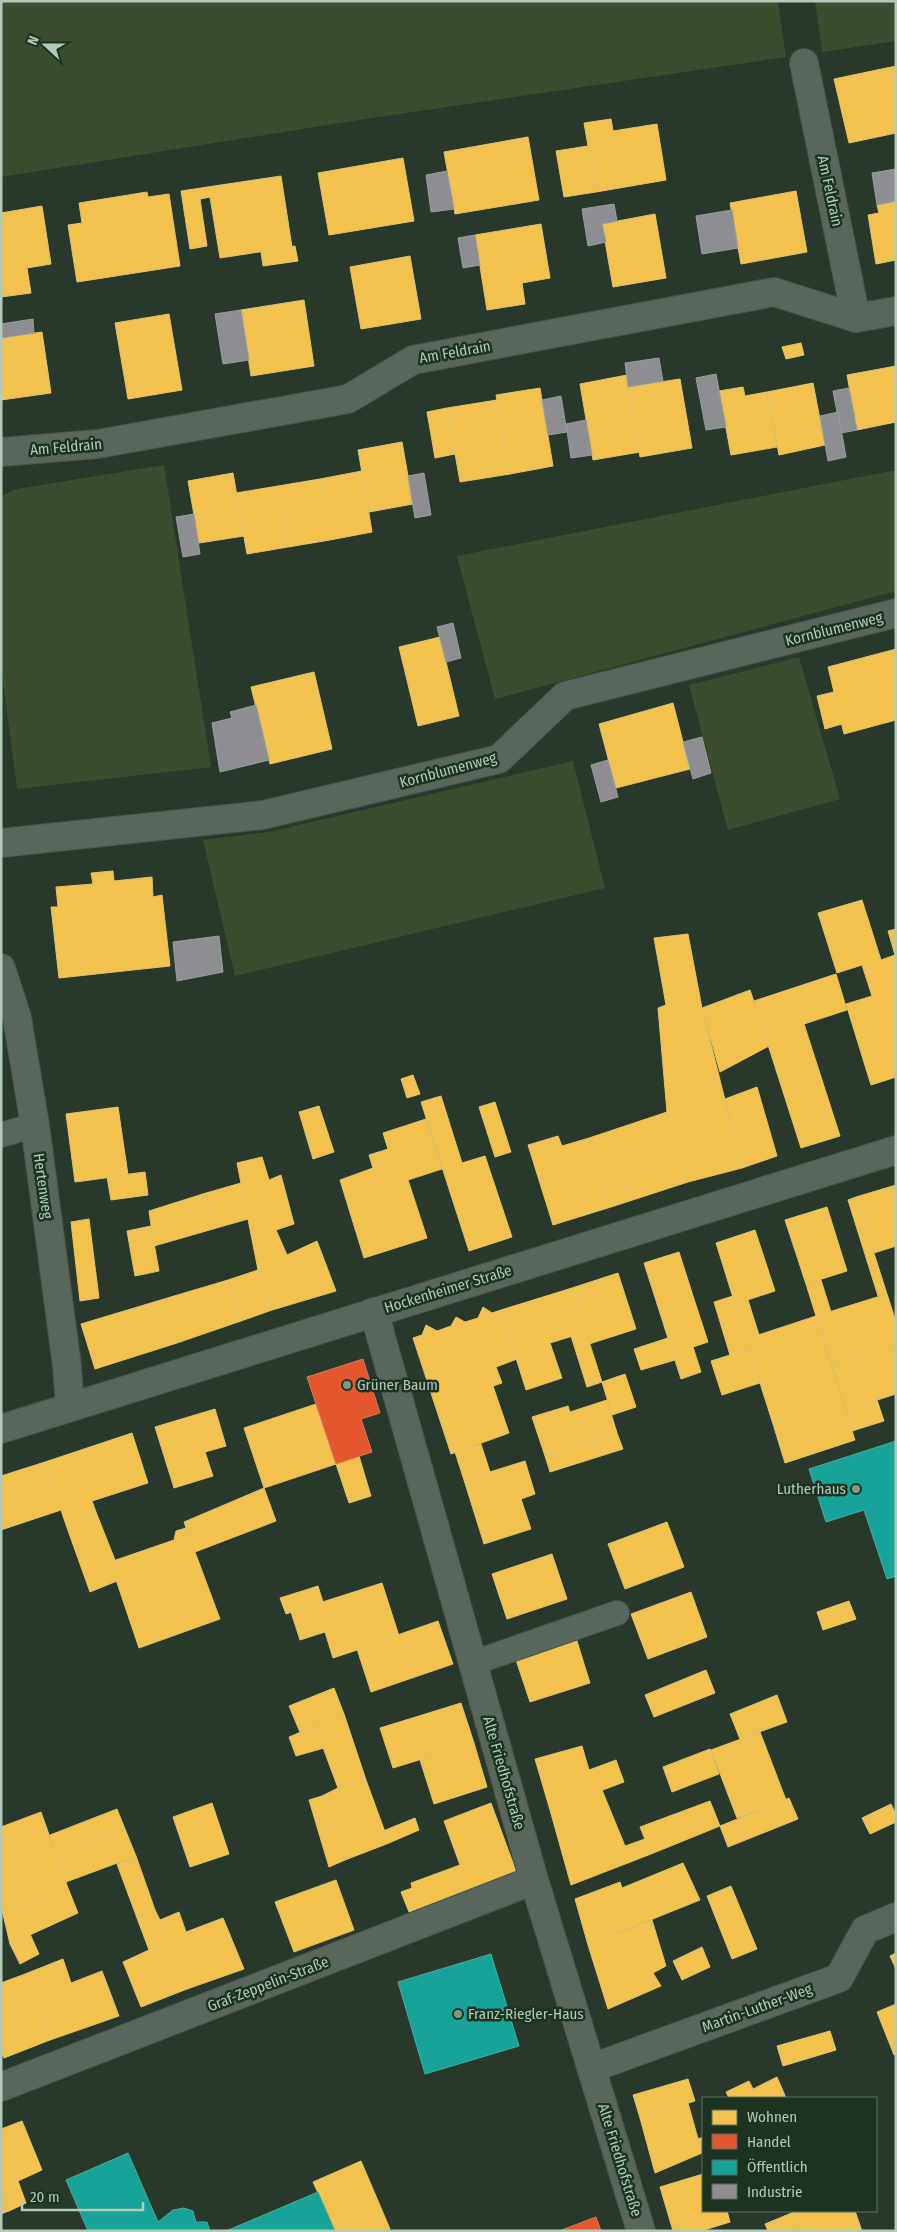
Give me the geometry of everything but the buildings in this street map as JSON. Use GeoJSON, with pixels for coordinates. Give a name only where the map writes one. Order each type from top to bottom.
{"type":"FeatureCollection","features":[{"type":"Feature","properties":{"kind":"street","name":"Am Feldrain"},"geometry":{"type":"LineString","coordinates":[[804,63],[856,318]]}},
{"type":"Feature","properties":{"kind":"street","name":"Am Feldrain"},"geometry":{"type":"LineString","coordinates":[[1,452],[98,444],[348,398],[412,360],[774,292],[856,318],[896,311]]}},
{"type":"Feature","properties":{"kind":"street","name":"Kornblumenweg"},"geometry":{"type":"LineString","coordinates":[[1,843],[263,815],[499,759],[565,696],[896,613]]}},
{"type":"Feature","properties":{"kind":"street","name":"Hertenweg"},"geometry":{"type":"LineString","coordinates":[[1,968],[17,1018],[35,1125],[67,1366],[70,1407]]}},
{"type":"Feature","properties":{"kind":"street","name":"Hockenheimer Straße"},"geometry":{"type":"LineString","coordinates":[[1,1429],[896,1150]]}},
{"type":"Feature","properties":{"kind":"street","name":"Alte Friedhofstraße"},"geometry":{"type":"LineString","coordinates":[[374,1312],[534,1880],[641,2231]]}},
{"type":"Feature","properties":{"kind":"street","name":"Graf-Zeppelin-Straße"},"geometry":{"type":"LineString","coordinates":[[1,2087],[534,1880]]}},
{"type":"Feature","properties":{"kind":"street","name":"Martin-Luther-Weg"},"geometry":{"type":"LineString","coordinates":[[592,2068],[839,1978],[865,1930],[896,1917]]}},
{"type":"Feature","properties":{"kind":"lane"},"geometry":{"type":"LineString","coordinates":[[1,1135],[35,1125]]}},
{"type":"Feature","properties":{"kind":"lane"},"geometry":{"type":"LineString","coordinates":[[473,1663],[617,1613]]}},
{"type":"Feature","properties":{"kind":"green space"},"geometry":{"type":"Polygon","coordinates":[[[1,1],[778,1],[786,57],[365,119],[1,177],[1,1]]]}},
{"type":"Feature","properties":{"kind":"green space"},"geometry":{"type":"Polygon","coordinates":[[[815,1],[896,1],[896,41],[822,52],[815,1]]]}},
{"type":"Feature","properties":{"kind":"green space"},"geometry":{"type":"Polygon","coordinates":[[[164,465],[211,767],[17,789],[1,665],[1,496],[17,489],[164,465]]]}},
{"type":"Feature","properties":{"kind":"green space"},"geometry":{"type":"Polygon","coordinates":[[[896,470],[896,591],[495,699],[457,556],[896,470]]]}},
{"type":"Feature","properties":{"kind":"green space"},"geometry":{"type":"Polygon","coordinates":[[[799,657],[840,799],[728,830],[689,685],[799,657]]]}},
{"type":"Feature","properties":{"kind":"green space"},"geometry":{"type":"Polygon","coordinates":[[[573,761],[605,888],[235,976],[203,840],[269,832],[573,761]]]}},
{"type":"Feature","properties":{"kind":"place","name":"Grüner Baum"},"geometry":{"type":"Point","coordinates":[347,1385]}},
{"type":"Feature","properties":{"kind":"place","name":"Lutherhaus"},"geometry":{"type":"Point","coordinates":[856,1489]}},
{"type":"Feature","properties":{"kind":"place","name":"Franz-Riegler-Haus"},"geometry":{"type":"Point","coordinates":[458,2014]}}]}
